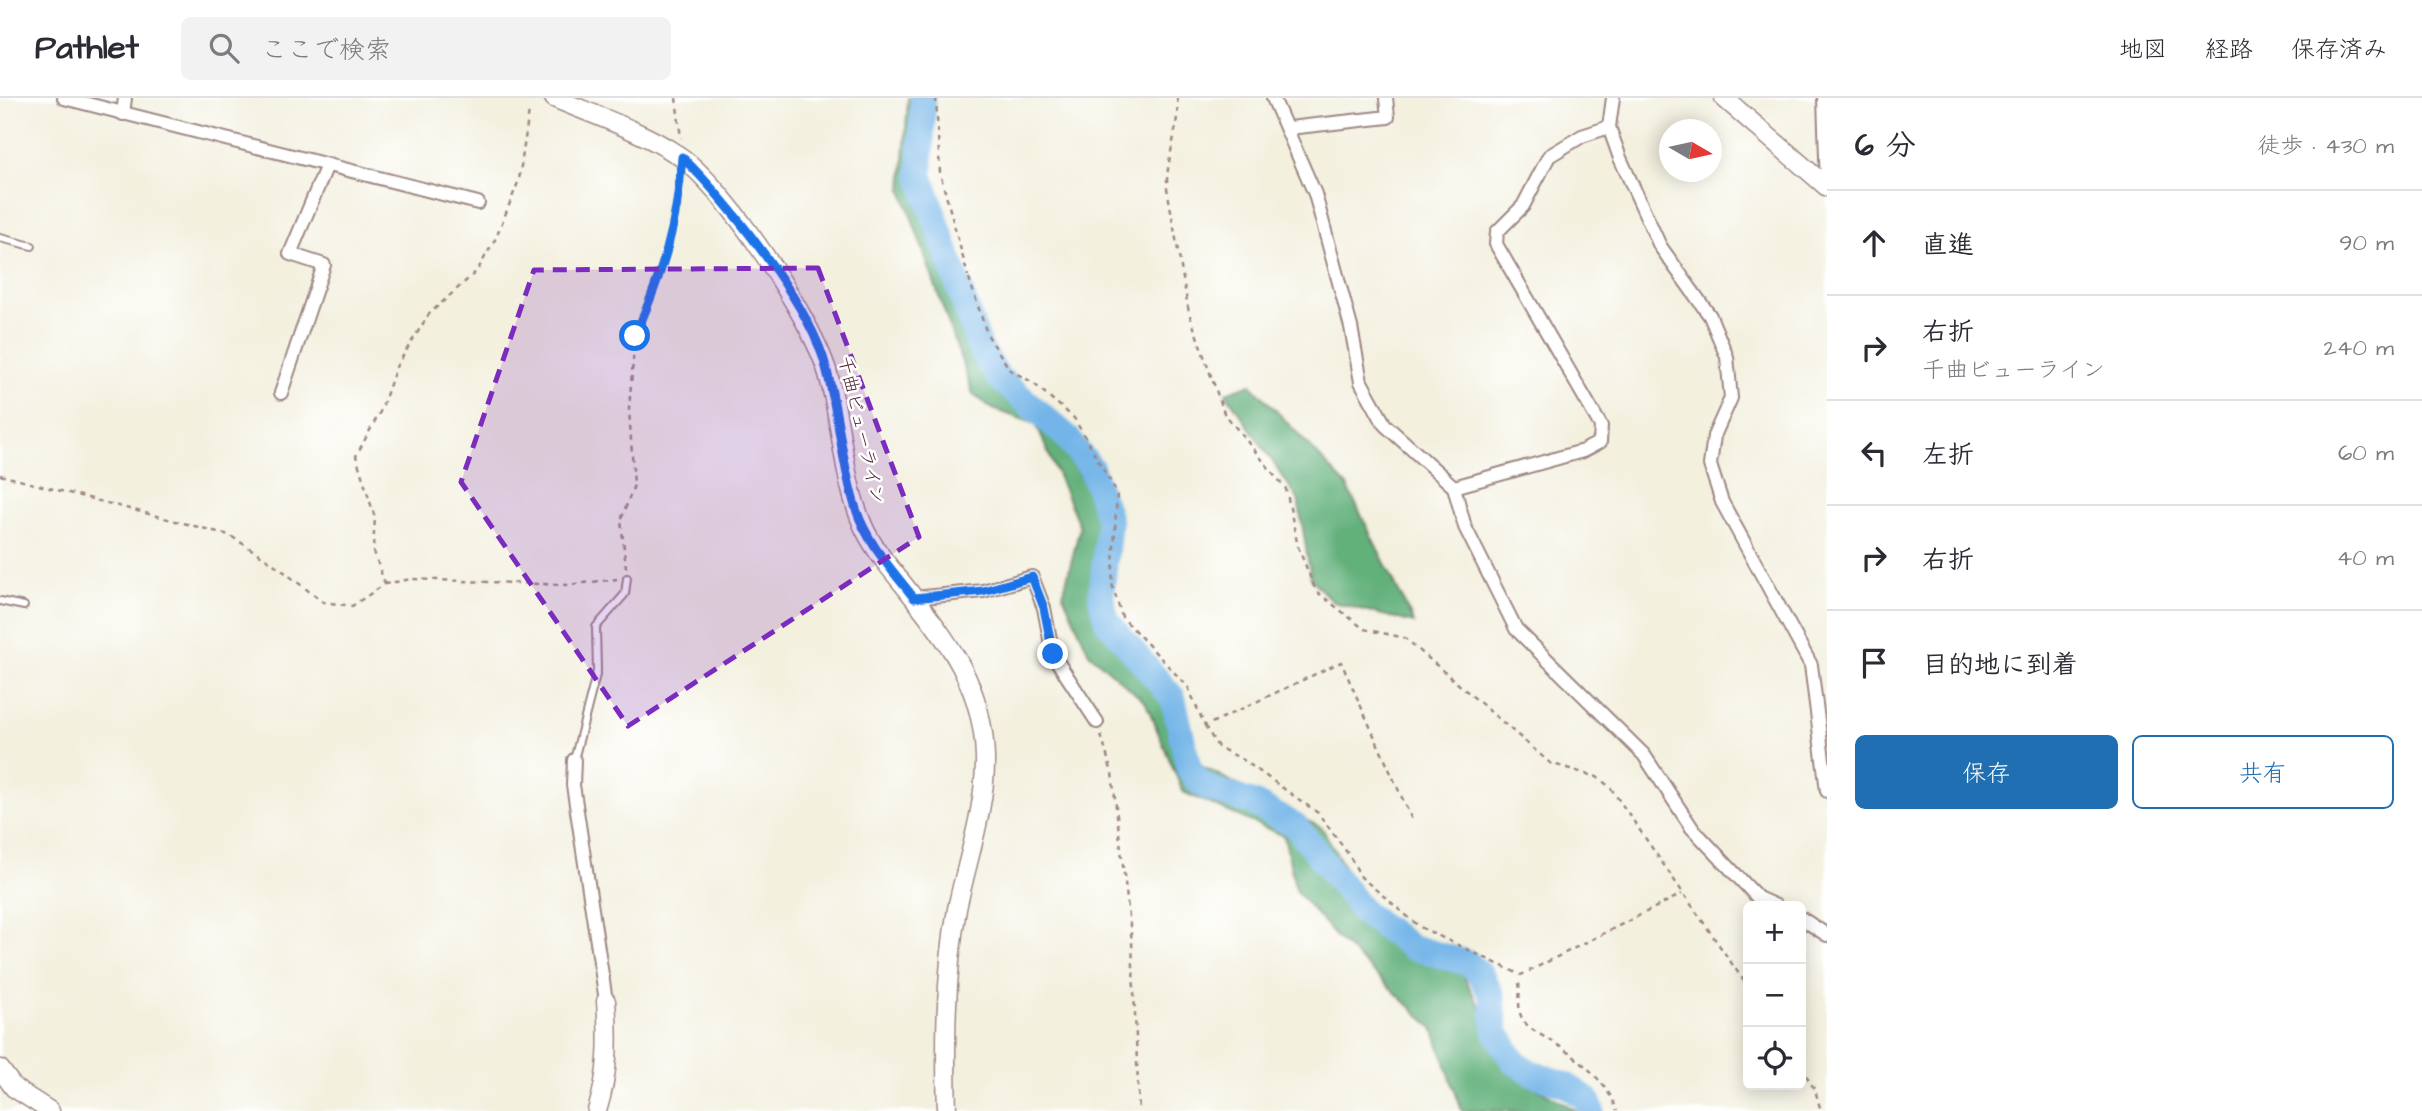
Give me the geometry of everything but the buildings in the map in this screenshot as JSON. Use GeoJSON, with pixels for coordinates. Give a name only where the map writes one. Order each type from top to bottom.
{"type":"FeatureCollection","features":[{"type":"Feature","properties":{"kind":"street"},"geometry":{"type":"LineString","coordinates":[[64,98],[478,203]]}},
{"type":"Feature","properties":{"kind":"street"},"geometry":{"type":"LineString","coordinates":[[123,114],[125,98]]}},
{"type":"Feature","properties":{"kind":"street","name":"千曲ビューライン"},"geometry":{"type":"LineString","coordinates":[[554,98],[652,139],[682,157],[724,202],[810,326],[829,379],[856,510],[872,542],[961,661],[975,695],[985,758],[982,795],[950,958],[947,1111]]}},
{"type":"Feature","properties":{"kind":"street"},"geometry":{"type":"LineString","coordinates":[[1273,98],[1289,128],[1315,194],[1351,327],[1361,382],[1385,425],[1454,487],[1465,527],[1517,629],[1644,755],[1692,828],[1758,898],[1765,901]]}},
{"type":"Feature","properties":{"kind":"street"},"geometry":{"type":"LineString","coordinates":[[1289,128],[1388,117],[1386,98]]}},
{"type":"Feature","properties":{"kind":"street"},"geometry":{"type":"LineString","coordinates":[[1613,98],[1609,127],[1660,246],[1710,316],[1727,357],[1731,398],[1714,436],[1710,465],[1722,502],[1811,665],[1827,791]]}},
{"type":"Feature","properties":{"kind":"street"},"geometry":{"type":"LineString","coordinates":[[1724,98],[1827,187]]}},
{"type":"Feature","properties":{"kind":"street"},"geometry":{"type":"LineString","coordinates":[[1824,98],[1827,187]]}},
{"type":"Feature","properties":{"kind":"street"},"geometry":{"type":"LineString","coordinates":[[1454,487],[1583,451],[1600,442],[1601,426],[1496,244],[1497,232],[1523,206],[1549,156],[1582,136],[1609,127]]}},
{"type":"Feature","properties":{"kind":"street"},"geometry":{"type":"LineString","coordinates":[[281,393],[324,265],[290,254],[327,164]]}},
{"type":"Feature","properties":{"kind":"street"},"geometry":{"type":"LineString","coordinates":[[914,598],[983,591],[1032,577],[1044,608],[1053,654],[1097,722]]}},
{"type":"Feature","properties":{"kind":"street"},"geometry":{"type":"LineString","coordinates":[[574,760],[573,785],[606,1001],[610,1050],[606,1082],[597,1111]]}},
{"type":"Feature","properties":{"kind":"street"},"geometry":{"type":"LineString","coordinates":[[1806,921],[1827,935]]}},
{"type":"Feature","properties":{"kind":"street"},"geometry":{"type":"LineString","coordinates":[[0,1069],[15,1088],[50,1111]]}},
{"type":"Feature","properties":{"kind":"lane"},"geometry":{"type":"LineString","coordinates":[[0,239],[32,246]]}},
{"type":"Feature","properties":{"kind":"lane"},"geometry":{"type":"LineString","coordinates":[[574,760],[597,671],[596,627],[625,594],[627,578]]}},
{"type":"Feature","properties":{"kind":"lane"},"geometry":{"type":"LineString","coordinates":[[0,601],[24,606]]}},
{"type":"Feature","properties":{"kind":"path"},"geometry":{"type":"LineString","coordinates":[[0,475],[229,534],[270,561],[323,602],[352,606],[385,584],[411,579],[567,585],[627,578],[621,520],[634,485],[629,409],[635,336],[660,277],[675,223],[682,157],[676,98]]}},
{"type":"Feature","properties":{"kind":"path"},"geometry":{"type":"LineString","coordinates":[[936,98],[940,173],[987,334],[1010,370],[1032,382],[1074,418],[1117,493],[1118,525],[1112,584],[1122,617],[1188,687],[1205,726],[1218,747],[1242,759],[1318,813],[1349,855],[1361,877],[1420,927],[1521,975],[1682,894]]}},
{"type":"Feature","properties":{"kind":"path"},"geometry":{"type":"LineString","coordinates":[[1177,98],[1179,117],[1166,173],[1189,313],[1224,413],[1286,489],[1298,547],[1317,592],[1364,629],[1405,638],[1550,763],[1597,777],[1610,787],[1743,981]]}},
{"type":"Feature","properties":{"kind":"path"},"geometry":{"type":"LineString","coordinates":[[385,584],[373,549],[375,518],[356,456],[381,410],[396,367],[429,314],[477,271],[496,238],[519,180],[529,111]]}},
{"type":"Feature","properties":{"kind":"path"},"geometry":{"type":"LineString","coordinates":[[969,278],[972,282]]}},
{"type":"Feature","properties":{"kind":"path"},"geometry":{"type":"LineString","coordinates":[[1205,726],[1341,662],[1412,820]]}},
{"type":"Feature","properties":{"kind":"path"},"geometry":{"type":"LineString","coordinates":[[1097,722],[1112,773],[1132,942],[1139,1111]]}},
{"type":"Feature","properties":{"kind":"path"},"geometry":{"type":"LineString","coordinates":[[1519,983],[1520,1014],[1528,1026],[1565,1050],[1596,1076],[1613,1097],[1617,1111]]}},
{"type":"Feature","properties":{"kind":"path"},"geometry":{"type":"LineString","coordinates":[[1806,1075],[1815,1090],[1821,1111]]}},
{"type":"Feature","properties":{"kind":"highlighted area"},"geometry":{"type":"Polygon","coordinates":[[[818,268],[919,537],[628,726],[461,482],[534,270],[818,268]]]}},
{"type":"Feature","properties":{"kind":"green space"},"geometry":{"type":"Polygon","coordinates":[[[908,98],[920,98],[917,186],[969,347],[1023,397],[1080,474],[1104,532],[1099,572],[1103,628],[1152,676],[1166,697],[1173,731],[1203,767],[1322,828],[1385,939],[1402,956],[1462,973],[1490,1026],[1527,1082],[1577,1111],[1462,1111],[1433,1028],[1338,939],[1296,891],[1284,836],[1183,792],[1146,703],[1089,653],[1063,595],[1080,527],[1036,424],[993,409],[973,394],[902,190],[908,98]]]}},
{"type":"Feature","properties":{"kind":"green space"},"geometry":{"type":"Polygon","coordinates":[[[1251,384],[1347,486],[1414,623],[1333,602],[1311,579],[1298,499],[1226,393],[1251,384]]]}},
{"type":"Feature","properties":{"kind":"waterway"},"geometry":{"type":"LineString","coordinates":[[923,98],[920,175],[980,348],[999,378],[1066,436],[1091,468],[1109,520],[1101,598],[1107,621],[1173,698],[1189,769],[1200,783],[1210,789],[1253,803],[1296,826],[1364,913],[1411,947],[1468,963],[1480,974],[1492,996],[1496,1032],[1514,1062],[1532,1073],[1566,1085],[1587,1099],[1592,1111]]}},
{"type":"Feature","properties":{"kind":"route"},"geometry":{"type":"LineString","coordinates":[[635,336],[660,277],[678,210],[682,157],[724,202],[794,299],[810,326],[829,379],[856,510],[883,559],[914,598],[983,591],[1032,577],[1044,608],[1053,654]]}}]}
